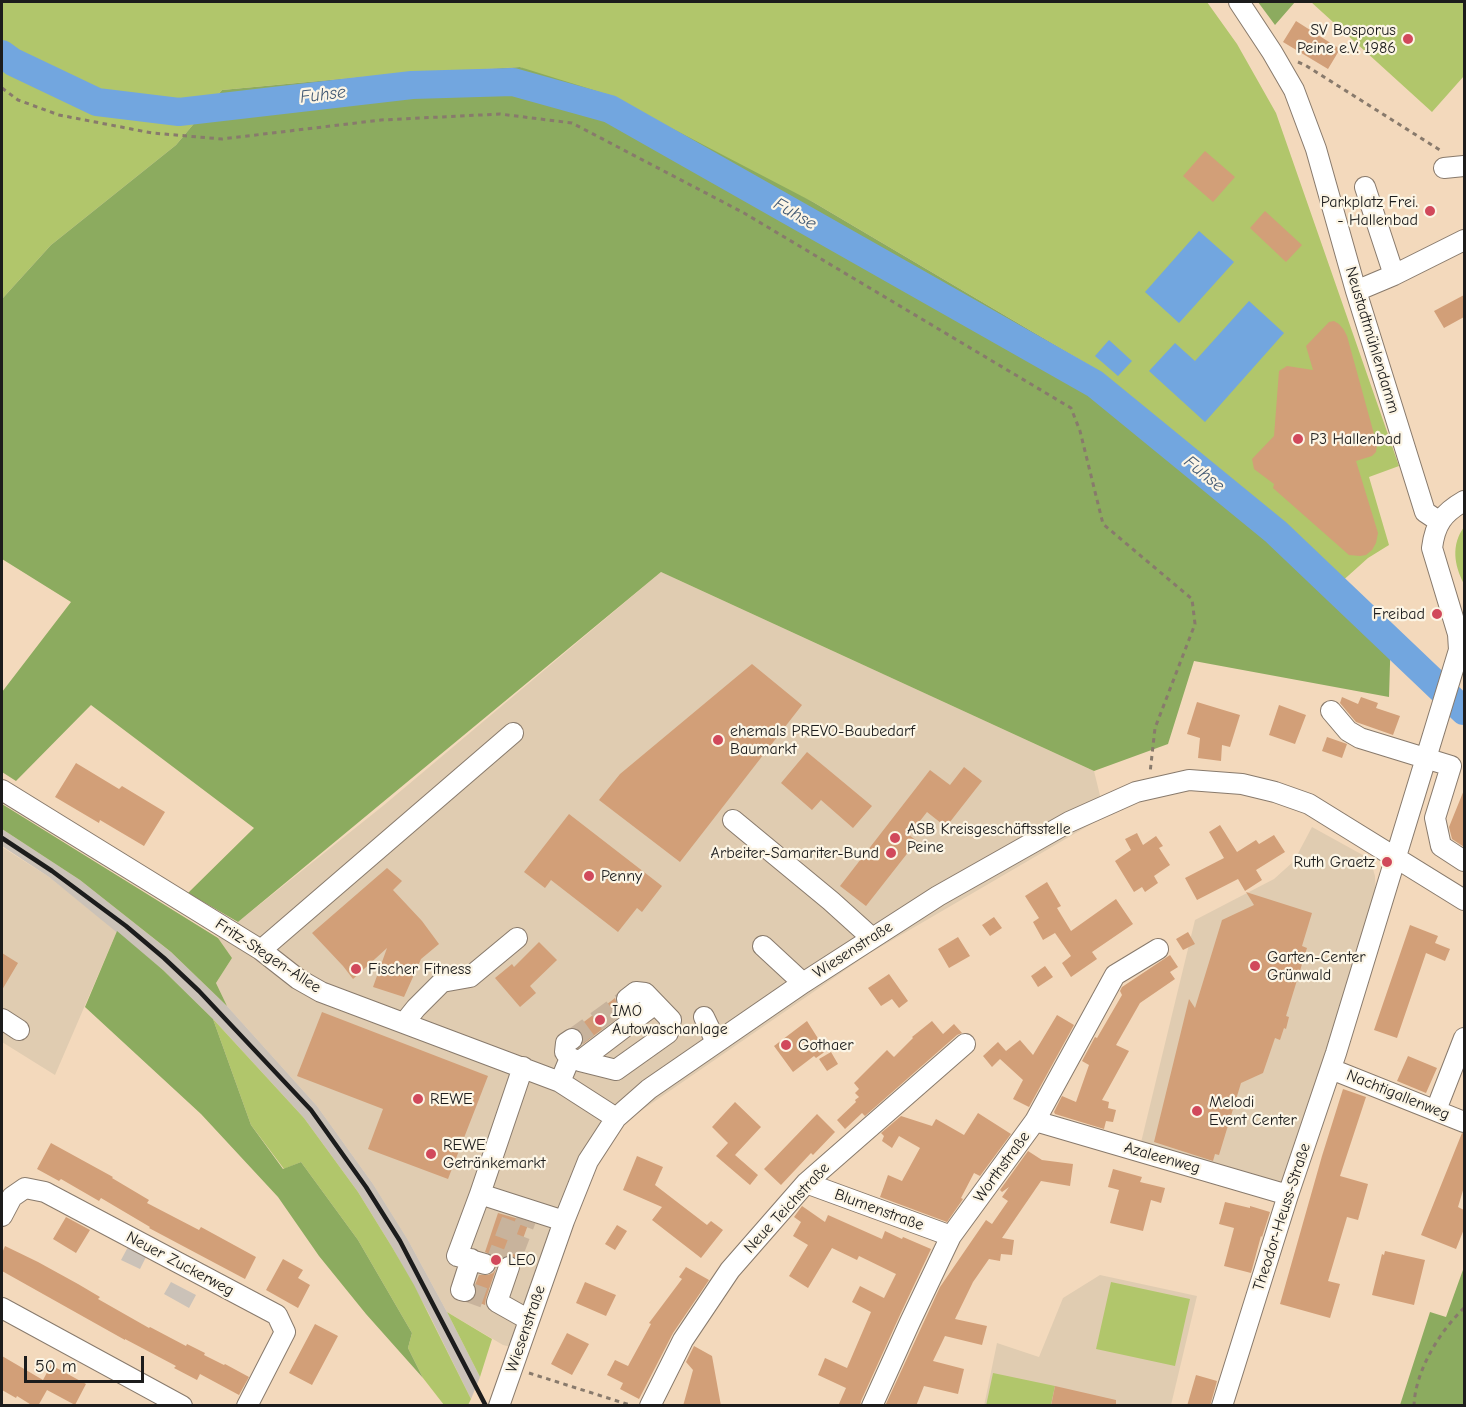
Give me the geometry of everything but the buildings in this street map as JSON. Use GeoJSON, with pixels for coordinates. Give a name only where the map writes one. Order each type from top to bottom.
{"type":"FeatureCollection","features":[{"type":"Feature","properties":{"kind":"street","name":"Neustadtmühlendamm"},"geometry":{"type":"LineString","coordinates":[[1239,2],[1294,90],[1316,149],[1356,291],[1425,512],[1440,522]]}},
{"type":"Feature","properties":{"kind":"street"},"geometry":{"type":"LineString","coordinates":[[1446,161],[1464,166]]}},
{"type":"Feature","properties":{"kind":"street"},"geometry":{"type":"LineString","coordinates":[[1365,187],[1394,275]]}},
{"type":"Feature","properties":{"kind":"street"},"geometry":{"type":"LineString","coordinates":[[1356,291],[1464,240]]}},
{"type":"Feature","properties":{"kind":"street"},"geometry":{"type":"LineString","coordinates":[[1396,856],[1459,650],[1458,634],[1432,548],[1440,522],[1451,509],[1464,501]]}},
{"type":"Feature","properties":{"kind":"street"},"geometry":{"type":"LineString","coordinates":[[1331,711],[1348,731],[1360,738],[1451,766],[1435,818],[1441,846],[1464,861]]}},
{"type":"Feature","properties":{"kind":"street"},"geometry":{"type":"LineString","coordinates":[[261,950],[513,733]]}},
{"type":"Feature","properties":{"kind":"street","name":"Wiesenstraße"},"geometry":{"type":"LineString","coordinates":[[499,1406],[564,1221],[588,1161],[616,1118],[649,1089],[802,983],[938,896],[1069,822],[1136,792],[1148,789],[1189,780],[1242,784],[1309,804],[1464,900]]}},
{"type":"Feature","properties":{"kind":"street","name":"Fritz-Stegen-Allee"},"geometry":{"type":"LineString","coordinates":[[2,790],[261,950],[298,979],[321,992],[560,1082],[616,1118]]}},
{"type":"Feature","properties":{"kind":"street"},"geometry":{"type":"LineString","coordinates":[[733,820],[831,901],[872,939]]}},
{"type":"Feature","properties":{"kind":"street","name":"Theodor-Heuss-Straße"},"geometry":{"type":"LineString","coordinates":[[1222,1406],[1288,1195],[1331,1069],[1396,856]]}},
{"type":"Feature","properties":{"kind":"street"},"geometry":{"type":"LineString","coordinates":[[404,1023],[442,982],[470,977],[517,938]]}},
{"type":"Feature","properties":{"kind":"street"},"geometry":{"type":"LineString","coordinates":[[763,946],[802,983]]}},
{"type":"Feature","properties":{"kind":"street","name":"Worthstraße"},"geometry":{"type":"LineString","coordinates":[[872,1406],[951,1236],[1035,1121],[1115,975],[1158,949]]}},
{"type":"Feature","properties":{"kind":"street"},"geometry":{"type":"LineString","coordinates":[[574,1053],[616,1070],[668,1033],[670,1020],[645,993],[636,992],[627,999]]}},
{"type":"Feature","properties":{"kind":"street"},"geometry":{"type":"LineString","coordinates":[[560,1082],[574,1053],[655,1004]]}},
{"type":"Feature","properties":{"kind":"street"},"geometry":{"type":"LineString","coordinates":[[704,1017],[716,1042]]}},
{"type":"Feature","properties":{"kind":"street"},"geometry":{"type":"LineString","coordinates":[[2,1019],[19,1030]]}},
{"type":"Feature","properties":{"kind":"street"},"geometry":{"type":"LineString","coordinates":[[1436,1110],[1464,1038]]}},
{"type":"Feature","properties":{"kind":"street","name":"Neue Teichstraße"},"geometry":{"type":"LineString","coordinates":[[650,1406],[683,1340],[729,1270],[806,1183],[965,1044]]}},
{"type":"Feature","properties":{"kind":"street"},"geometry":{"type":"LineString","coordinates":[[493,1265],[457,1256],[523,1067]]}},
{"type":"Feature","properties":{"kind":"street","name":"Nachtigallenweg"},"geometry":{"type":"LineString","coordinates":[[1331,1069],[1464,1122]]}},
{"type":"Feature","properties":{"kind":"street","name":"Azaleenweg"},"geometry":{"type":"LineString","coordinates":[[1035,1121],[1288,1195]]}},
{"type":"Feature","properties":{"kind":"street","name":"Blumenstraße"},"geometry":{"type":"LineString","coordinates":[[806,1183],[951,1236]]}},
{"type":"Feature","properties":{"kind":"street","name":"Neuer Zuckerweg"},"geometry":{"type":"LineString","coordinates":[[2,1216],[12,1197],[25,1188],[45,1192],[277,1315],[285,1332],[247,1406]]}},
{"type":"Feature","properties":{"kind":"street"},"geometry":{"type":"LineString","coordinates":[[480,1194],[515,1211],[564,1221]]}},
{"type":"Feature","properties":{"kind":"street"},"geometry":{"type":"LineString","coordinates":[[465,1291],[461,1290],[493,1265]]}},
{"type":"Feature","properties":{"kind":"street"},"geometry":{"type":"LineString","coordinates":[[493,1265],[495,1301],[529,1320]]}},
{"type":"Feature","properties":{"kind":"street"},"geometry":{"type":"LineString","coordinates":[[2,1308],[182,1406]]}},
{"type":"Feature","properties":{"kind":"path"},"geometry":{"type":"LineString","coordinates":[[1272,52],[1305,65],[1446,161]]}},
{"type":"Feature","properties":{"kind":"path"},"geometry":{"type":"LineString","coordinates":[[2,88],[18,100],[59,115],[152,133],[222,139],[381,120],[500,114],[572,123],[744,213],[1071,408],[1080,431],[1103,524],[1192,599],[1195,624],[1155,728],[1148,789]]}},
{"type":"Feature","properties":{"kind":"path"},"geometry":{"type":"LineString","coordinates":[[1414,1406],[1419,1379],[1437,1340],[1464,1308]]}},
{"type":"Feature","properties":{"kind":"path"},"geometry":{"type":"LineString","coordinates":[[513,1368],[633,1406]]}},
{"type":"Feature","properties":{"kind":"shaded area"},"geometry":{"type":"Polygon","coordinates":[[[661,572],[1094,771],[1105,816],[870,953],[626,1121],[599,1161],[524,1350],[503,1345],[447,1312],[408,1240],[373,1184],[317,1106],[227,1006],[216,983],[232,958],[218,938],[384,805],[661,572]]]}},
{"type":"Feature","properties":{"kind":"shaded area"},"geometry":{"type":"Polygon","coordinates":[[[1312,827],[1370,859],[1375,876],[1376,902],[1280,1200],[1137,1159],[1195,920],[1274,879],[1294,861],[1312,827]]]}},
{"type":"Feature","properties":{"kind":"shaded area"},"geometry":{"type":"Polygon","coordinates":[[[2,829],[80,880],[172,953],[227,1006],[317,1106],[373,1184],[408,1240],[447,1312],[480,1377],[471,1399],[428,1312],[392,1247],[358,1192],[304,1118],[213,1019],[163,970],[49,877],[2,846],[2,829]]]}},
{"type":"Feature","properties":{"kind":"shaded area"},"geometry":{"type":"Polygon","coordinates":[[[2,847],[49,877],[117,931],[55,1075],[2,1042],[2,847]]]}},
{"type":"Feature","properties":{"kind":"shaded area"},"geometry":{"type":"Polygon","coordinates":[[[128,1247],[146,1257],[140,1269],[121,1260],[128,1247]]]}},
{"type":"Feature","properties":{"kind":"shaded area"},"geometry":{"type":"Polygon","coordinates":[[[1100,1275],[1197,1296],[1171,1405],[984,1406],[997,1343],[1039,1357],[1063,1298],[1100,1275]]]}},
{"type":"Feature","properties":{"kind":"shaded area"},"geometry":{"type":"Polygon","coordinates":[[[171,1282],[196,1295],[189,1308],[164,1294],[171,1282]]]}},
{"type":"Feature","properties":{"kind":"green space"},"geometry":{"type":"Polygon","coordinates":[[[2,2],[1207,2],[1237,44],[1276,113],[1399,466],[1369,477],[1389,545],[1368,558],[1339,584],[1099,371],[813,202],[520,67],[383,75],[222,90],[176,145],[51,245],[2,299],[2,2]]]}},
{"type":"Feature","properties":{"kind":"green space"},"geometry":{"type":"Polygon","coordinates":[[[1258,2],[1295,2],[1275,25],[1258,2]]]}},
{"type":"Feature","properties":{"kind":"green space","name":"SV Bosporus Peine e.V. 1986"},"geometry":{"type":"Polygon","coordinates":[[[1311,2],[1464,2],[1464,76],[1432,112],[1311,2]]]}},
{"type":"Feature","properties":{"kind":"green space"},"geometry":{"type":"Polygon","coordinates":[[[520,67],[606,94],[813,202],[1099,371],[1276,526],[1391,631],[1389,697],[1194,661],[1168,744],[1094,771],[661,572],[238,922],[188,893],[254,828],[91,705],[16,781],[2,772],[2,692],[71,602],[2,559],[2,299],[51,245],[176,145],[222,90],[383,75],[520,67]]]}},
{"type":"Feature","properties":{"kind":"green space"},"geometry":{"type":"Polygon","coordinates":[[[1464,527],[1464,584],[1455,555],[1457,541],[1464,527]]]}},
{"type":"Feature","properties":{"kind":"green space"},"geometry":{"type":"Polygon","coordinates":[[[2,804],[218,938],[232,958],[216,983],[227,1006],[171,952],[80,880],[2,829],[2,804]]]}},
{"type":"Feature","properties":{"kind":"green space"},"geometry":{"type":"Polygon","coordinates":[[[117,931],[163,970],[213,1019],[251,1125],[283,1169],[301,1162],[358,1240],[412,1333],[408,1348],[423,1378],[366,1314],[319,1256],[278,1197],[201,1114],[85,1007],[117,931]]]}},
{"type":"Feature","properties":{"kind":"green space"},"geometry":{"type":"Polygon","coordinates":[[[213,1019],[304,1118],[358,1192],[414,1285],[471,1399],[468,1405],[444,1405],[423,1378],[408,1348],[412,1333],[358,1240],[301,1162],[284,1169],[251,1125],[213,1019]]]}},
{"type":"Feature","properties":{"kind":"green space"},"geometry":{"type":"Polygon","coordinates":[[[1464,1267],[1464,1405],[1400,1405],[1430,1312],[1446,1317],[1464,1267]]]}},
{"type":"Feature","properties":{"kind":"green space"},"geometry":{"type":"Polygon","coordinates":[[[1111,1282],[1190,1299],[1175,1366],[1096,1349],[1111,1282]]]}},
{"type":"Feature","properties":{"kind":"green space"},"geometry":{"type":"Polygon","coordinates":[[[447,1312],[492,1339],[480,1377],[447,1312]]]}},
{"type":"Feature","properties":{"kind":"green space"},"geometry":{"type":"Polygon","coordinates":[[[993,1373],[1055,1386],[1051,1405],[986,1406],[993,1373]]]}},
{"type":"Feature","properties":{"kind":"water"},"geometry":{"type":"Polygon","coordinates":[[[1199,231],[1234,262],[1179,323],[1145,292],[1199,231]]]}},
{"type":"Feature","properties":{"kind":"water"},"geometry":{"type":"Polygon","coordinates":[[[1249,301],[1284,333],[1205,422],[1149,371],[1175,343],[1195,361],[1249,301]]]}},
{"type":"Feature","properties":{"kind":"water"},"geometry":{"type":"Polygon","coordinates":[[[1109,340],[1132,361],[1118,376],[1095,356],[1109,340]]]}},
{"type":"Feature","properties":{"kind":"waterway","name":"Fuhse"},"geometry":{"type":"LineString","coordinates":[[2,54],[13,62],[97,102],[179,112],[412,85],[513,82],[610,109],[1095,384],[1276,532],[1464,711]]}},
{"type":"Feature","properties":{"kind":"tunnel"},"geometry":{"type":"LineString","coordinates":[[572,1039],[627,999]]}},
{"type":"Feature","properties":{"kind":"tunnel"},"geometry":{"type":"LineString","coordinates":[[494,1267],[513,1216]]}},
{"type":"Feature","properties":{"kind":"tunnel"},"geometry":{"type":"LineString","coordinates":[[513,1254],[526,1220]]}},
{"type":"Feature","properties":{"kind":"tunnel"},"geometry":{"type":"LineString","coordinates":[[465,1291],[493,1301]]}},
{"type":"Feature","properties":{"kind":"railway"},"geometry":{"type":"LineString","coordinates":[[2,838],[52,871],[126,926],[164,958],[199,991],[311,1110],[366,1187],[400,1241],[486,1406]]}},
{"type":"Feature","properties":{"kind":"place","name":"SV Bosporus Peine e.V. 1986"},"geometry":{"type":"Point","coordinates":[1408,39]}},
{"type":"Feature","properties":{"kind":"place","name":"Parkplatz Frei. - Hallenbad"},"geometry":{"type":"Point","coordinates":[1430,211]}},
{"type":"Feature","properties":{"kind":"place","name":"P3 Hallenbad"},"geometry":{"type":"Point","coordinates":[1298,439]}},
{"type":"Feature","properties":{"kind":"place","name":"Freibad"},"geometry":{"type":"Point","coordinates":[1437,614]}},
{"type":"Feature","properties":{"kind":"place","name":"ehemals PREVO-Baubedarf Baumarkt"},"geometry":{"type":"Point","coordinates":[718,740]}},
{"type":"Feature","properties":{"kind":"place","name":"ASB Kreisgeschäftsstelle Peine"},"geometry":{"type":"Point","coordinates":[895,838]}},
{"type":"Feature","properties":{"kind":"place","name":"Arbeiter-Samariter-Bund"},"geometry":{"type":"Point","coordinates":[891,853]}},
{"type":"Feature","properties":{"kind":"place","name":"Ruth Graetz"},"geometry":{"type":"Point","coordinates":[1387,862]}},
{"type":"Feature","properties":{"kind":"place","name":"Penny"},"geometry":{"type":"Point","coordinates":[589,876]}},
{"type":"Feature","properties":{"kind":"place","name":"Garten-Center Grünwald"},"geometry":{"type":"Point","coordinates":[1255,966]}},
{"type":"Feature","properties":{"kind":"place","name":"Fischer Fitness"},"geometry":{"type":"Point","coordinates":[356,969]}},
{"type":"Feature","properties":{"kind":"place","name":"IMO Autowaschanlage"},"geometry":{"type":"Point","coordinates":[600,1020]}},
{"type":"Feature","properties":{"kind":"place","name":"Gothaer"},"geometry":{"type":"Point","coordinates":[786,1045]}},
{"type":"Feature","properties":{"kind":"place","name":"REWE"},"geometry":{"type":"Point","coordinates":[418,1099]}},
{"type":"Feature","properties":{"kind":"place","name":"Melodi Event Center"},"geometry":{"type":"Point","coordinates":[1197,1111]}},
{"type":"Feature","properties":{"kind":"place","name":"REWE Getränkemarkt"},"geometry":{"type":"Point","coordinates":[431,1154]}},
{"type":"Feature","properties":{"kind":"place","name":"LEO"},"geometry":{"type":"Point","coordinates":[496,1260]}}]}
